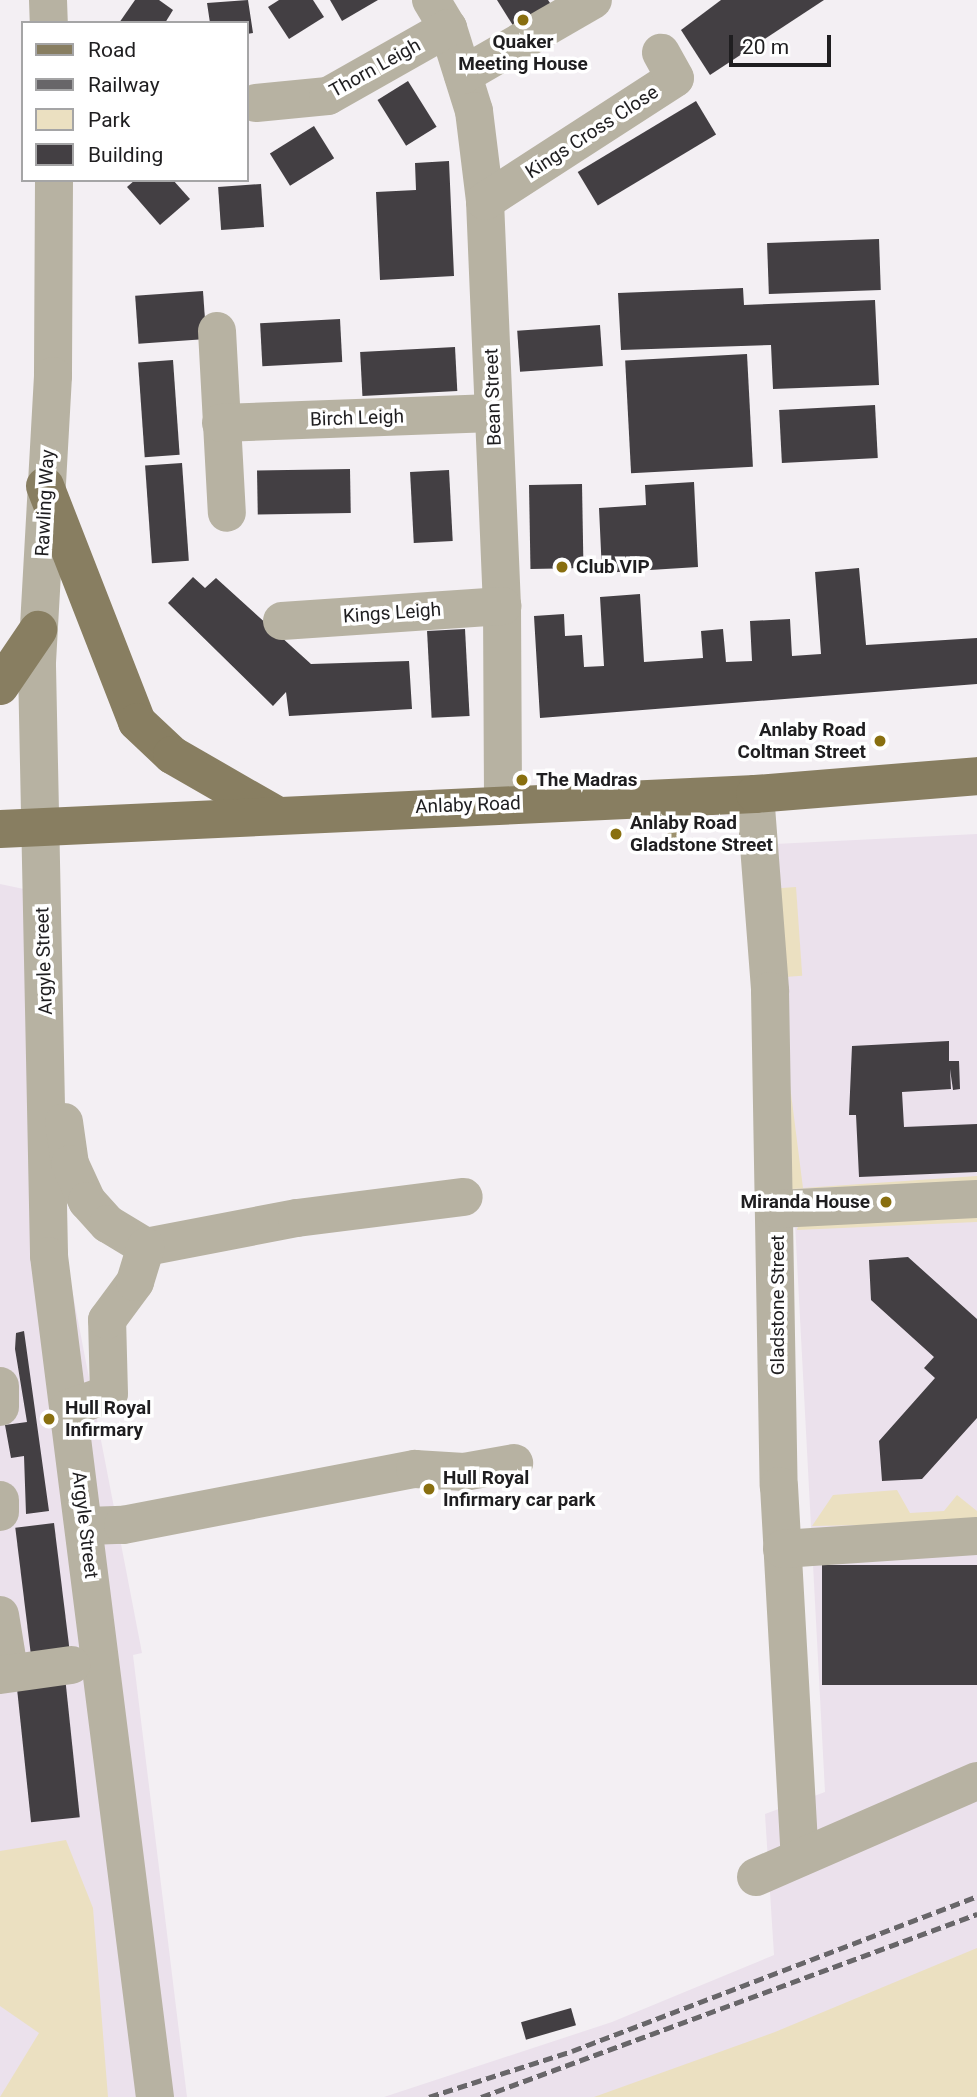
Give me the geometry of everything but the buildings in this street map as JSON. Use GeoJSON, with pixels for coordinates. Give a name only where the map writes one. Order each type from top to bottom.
{"type":"FeatureCollection","features":[{"type":"Feature","properties":{"kind":"main road"},"geometry":{"type":"LineString","coordinates":[[45,486],[137,722],[172,755],[273,813]]}},
{"type":"Feature","properties":{"kind":"main road"},"geometry":{"type":"LineString","coordinates":[[0,686],[38,629]]}},
{"type":"Feature","properties":{"kind":"main road","name":"Anlaby Road"},"geometry":{"type":"LineString","coordinates":[[0,829],[273,813],[755,794],[977,776]]}},
{"type":"Feature","properties":{"kind":"street"},"geometry":{"type":"LineString","coordinates":[[48,0],[49,21]]}},
{"type":"Feature","properties":{"kind":"street"},"geometry":{"type":"LineString","coordinates":[[463,75],[593,0]]}},
{"type":"Feature","properties":{"kind":"street","name":"Bean Street"},"geometry":{"type":"LineString","coordinates":[[439,14],[474,111],[485,201],[502,606],[503,804]]}},
{"type":"Feature","properties":{"kind":"street","name":"Thorn Leigh"},"geometry":{"type":"LineString","coordinates":[[250,106],[328,96],[439,14]]}},
{"type":"Feature","properties":{"kind":"street","name":"Kings Cross Close"},"geometry":{"type":"LineString","coordinates":[[485,201],[675,78],[661,53]]}},
{"type":"Feature","properties":{"kind":"street","name":"Rawling Way"},"geometry":{"type":"LineString","coordinates":[[38,827],[38,629],[54,182]]}},
{"type":"Feature","properties":{"kind":"street"},"geometry":{"type":"LineString","coordinates":[[217,331],[227,513]]}},
{"type":"Feature","properties":{"kind":"street","name":"Birch Leigh"},"geometry":{"type":"LineString","coordinates":[[221,423],[493,413]]}},
{"type":"Feature","properties":{"kind":"street","name":"Kings Leigh"},"geometry":{"type":"LineString","coordinates":[[282,621],[502,606]]}},
{"type":"Feature","properties":{"kind":"street","name":"Gladstone Street"},"geometry":{"type":"LineString","coordinates":[[755,794],[777,1209],[782,1549],[800,1857]]}},
{"type":"Feature","properties":{"kind":"street","name":"Argyle Street"},"geometry":{"type":"LineString","coordinates":[[38,827],[47,995],[49,1256],[88,1540],[155,2097]]}},
{"type":"Feature","properties":{"kind":"street"},"geometry":{"type":"LineString","coordinates":[[47,995],[70,1164],[101,1216],[146,1247],[463,1189]]}},
{"type":"Feature","properties":{"kind":"street"},"geometry":{"type":"LineString","coordinates":[[777,1209],[977,1199]]}},
{"type":"Feature","properties":{"kind":"street"},"geometry":{"type":"LineString","coordinates":[[69,1408],[109,1394],[107,1320],[135,1282],[146,1247]]}},
{"type":"Feature","properties":{"kind":"street"},"geometry":{"type":"LineString","coordinates":[[0,1386],[0,1407]]}},
{"type":"Feature","properties":{"kind":"street"},"geometry":{"type":"LineString","coordinates":[[88,1540],[123,1525],[415,1469],[464,1472],[514,1462]]}},
{"type":"Feature","properties":{"kind":"street"},"geometry":{"type":"LineString","coordinates":[[0,1500],[0,1512]]}},
{"type":"Feature","properties":{"kind":"street"},"geometry":{"type":"LineString","coordinates":[[782,1549],[977,1536]]}},
{"type":"Feature","properties":{"kind":"street"},"geometry":{"type":"LineString","coordinates":[[0,1615],[4,1672],[71,1665]]}},
{"type":"Feature","properties":{"kind":"street"},"geometry":{"type":"LineString","coordinates":[[756,1877],[977,1781]]}},
{"type":"Feature","properties":{"kind":"shaded area","name":"Miranda House"},"geometry":{"type":"Polygon","coordinates":[[[977,834],[977,2097],[384,2097],[612,2022],[774,1955],[765,1814],[825,1792],[775,844],[977,834]]]}},
{"type":"Feature","properties":{"kind":"shaded area","name":"Hull Royal Infirmary"},"geometry":{"type":"Polygon","coordinates":[[[0,884],[38,892],[64,1248],[142,1653],[133,1655],[187,2097],[0,2097],[0,884]]]}},
{"type":"Feature","properties":{"kind":"green space"},"geometry":{"type":"Polygon","coordinates":[[[796,887],[802,976],[781,977],[775,888],[796,887]]]}},
{"type":"Feature","properties":{"kind":"green space"},"geometry":{"type":"Polygon","coordinates":[[[788,1070],[803,1188],[977,1176],[977,1182],[792,1189],[788,1070]]]}},
{"type":"Feature","properties":{"kind":"green space"},"geometry":{"type":"Polygon","coordinates":[[[977,1213],[977,1222],[797,1230],[798,1226],[977,1213]]]}},
{"type":"Feature","properties":{"kind":"green space"},"geometry":{"type":"Polygon","coordinates":[[[897,1490],[910,1513],[944,1511],[957,1495],[977,1511],[977,1523],[812,1526],[833,1495],[897,1490]]]}},
{"type":"Feature","properties":{"kind":"green space"},"geometry":{"type":"Polygon","coordinates":[[[66,1840],[93,1908],[108,2097],[0,2097],[39,2033],[0,2006],[0,1851],[66,1840]]]}},
{"type":"Feature","properties":{"kind":"green space"},"geometry":{"type":"Polygon","coordinates":[[[977,1948],[977,2097],[594,2097],[775,2032],[977,1948]]]}},
{"type":"Feature","properties":{"kind":"railway"},"geometry":{"type":"LineString","coordinates":[[429,2097],[572,2051],[977,1896]]}},
{"type":"Feature","properties":{"kind":"railway"},"geometry":{"type":"LineString","coordinates":[[481,2097],[977,1914]]}},
{"type":"Feature","properties":{"kind":"place","name":"Quaker Meeting House"},"geometry":{"type":"Point","coordinates":[523,20]}},
{"type":"Feature","properties":{"kind":"place","name":"Club VIP"},"geometry":{"type":"Point","coordinates":[562,567]}},
{"type":"Feature","properties":{"kind":"place","name":"Anlaby Road Coltman Street"},"geometry":{"type":"Point","coordinates":[880,741]}},
{"type":"Feature","properties":{"kind":"place","name":"The Madras"},"geometry":{"type":"Point","coordinates":[522,780]}},
{"type":"Feature","properties":{"kind":"place","name":"Anlaby Road Gladstone Street"},"geometry":{"type":"Point","coordinates":[616,834]}},
{"type":"Feature","properties":{"kind":"place","name":"Miranda House"},"geometry":{"type":"Point","coordinates":[886,1202]}},
{"type":"Feature","properties":{"kind":"place","name":"Hull Royal Infirmary"},"geometry":{"type":"Point","coordinates":[49,1419]}},
{"type":"Feature","properties":{"kind":"place","name":"Hull Royal Infirmary car park"},"geometry":{"type":"Point","coordinates":[429,1489]}}]}
